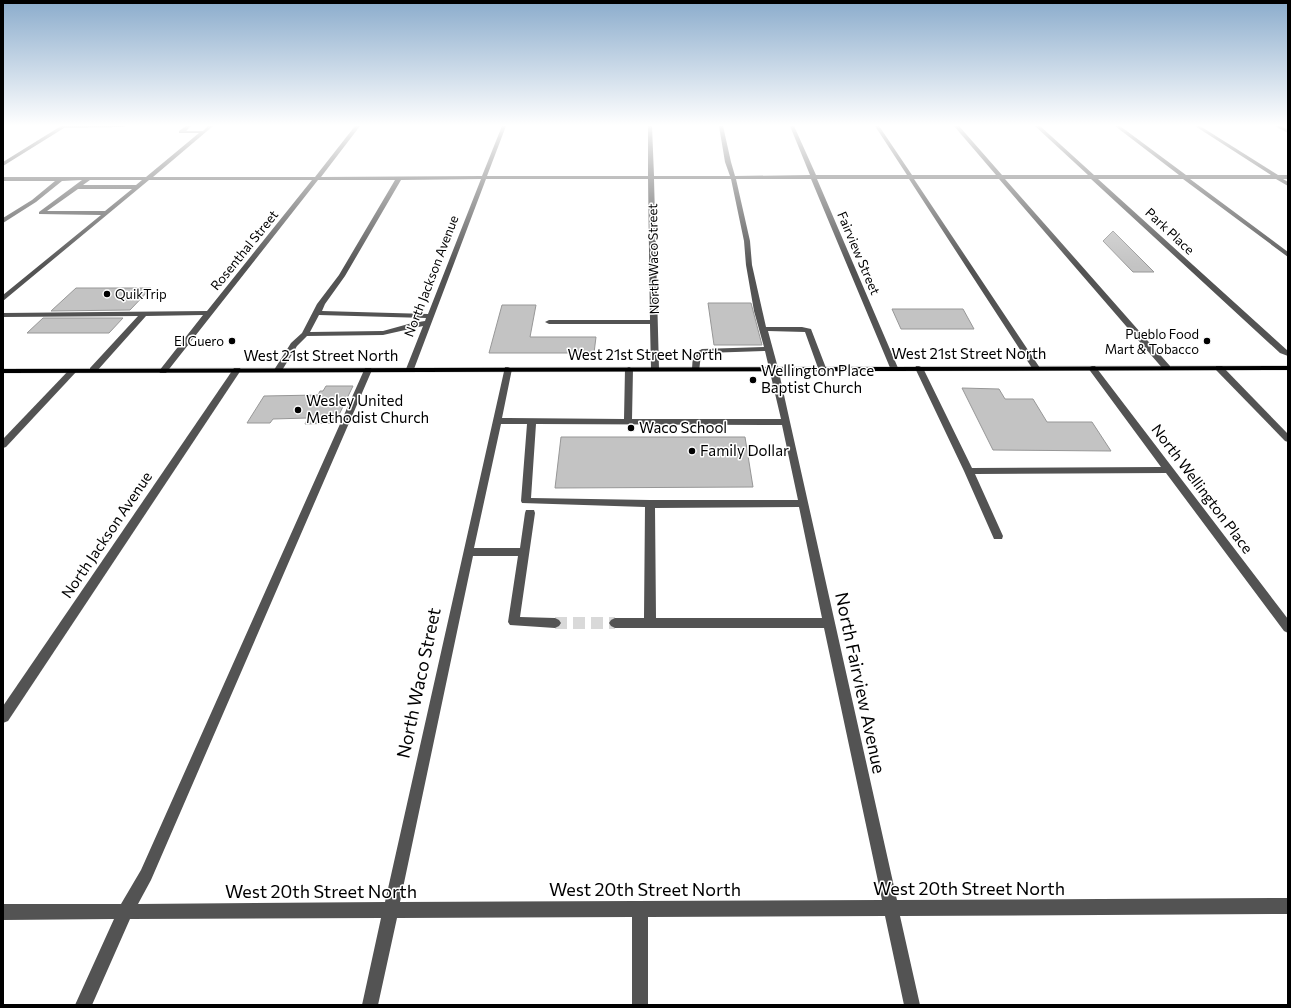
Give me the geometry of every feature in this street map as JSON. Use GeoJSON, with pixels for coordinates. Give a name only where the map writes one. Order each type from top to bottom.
{"type":"FeatureCollection","features":[{"type":"Feature","properties":{"kind":"main road","name":"West 21st Street North"},"geometry":{"type":"LineString","coordinates":[[3,371],[1288,368]]}},
{"type":"Feature","properties":{"kind":"street"},"geometry":{"type":"LineString","coordinates":[[3,299],[155,173]]}},
{"type":"Feature","properties":{"kind":"street","name":"Rosenthal Street"},"geometry":{"type":"LineString","coordinates":[[163,371],[320,173]]}},
{"type":"Feature","properties":{"kind":"street","name":"North Jackson Avenue"},"geometry":{"type":"LineString","coordinates":[[410,370],[486,173]]}},
{"type":"Feature","properties":{"kind":"street","name":"North Waco Street"},"geometry":{"type":"LineString","coordinates":[[651,173],[655,369]]}},
{"type":"Feature","properties":{"kind":"street","name":"North Fairview Avenue"},"geometry":{"type":"LineString","coordinates":[[732,173],[747,241],[749,266],[786,422],[912,1005]]}},
{"type":"Feature","properties":{"kind":"street","name":"Fairview Street"},"geometry":{"type":"LineString","coordinates":[[812,173],[894,368]]}},
{"type":"Feature","properties":{"kind":"street"},"geometry":{"type":"LineString","coordinates":[[907,173],[1036,368]]}},
{"type":"Feature","properties":{"kind":"street"},"geometry":{"type":"LineString","coordinates":[[998,173],[1167,368]]}},
{"type":"Feature","properties":{"kind":"street","name":"Park Place"},"geometry":{"type":"LineString","coordinates":[[1089,173],[1288,354]]}},
{"type":"Feature","properties":{"kind":"street"},"geometry":{"type":"LineString","coordinates":[[1180,173],[1288,255]]}},
{"type":"Feature","properties":{"kind":"street"},"geometry":{"type":"LineString","coordinates":[[1271,173],[1288,184]]}},
{"type":"Feature","properties":{"kind":"street"},"geometry":{"type":"LineString","coordinates":[[3,179],[484,177],[1288,177]]}},
{"type":"Feature","properties":{"kind":"street"},"geometry":{"type":"LineString","coordinates":[[278,370],[294,345],[306,334],[321,304],[342,276],[399,178]]}},
{"type":"Feature","properties":{"kind":"street"},"geometry":{"type":"LineString","coordinates":[[3,221],[34,201],[60,179]]}},
{"type":"Feature","properties":{"kind":"street"},"geometry":{"type":"LineString","coordinates":[[88,179],[42,213],[106,213]]}},
{"type":"Feature","properties":{"kind":"street"},"geometry":{"type":"LineString","coordinates":[[77,187],[139,187]]}},
{"type":"Feature","properties":{"kind":"street"},"geometry":{"type":"LineString","coordinates":[[3,315],[209,313]]}},
{"type":"Feature","properties":{"kind":"street"},"geometry":{"type":"LineString","coordinates":[[317,313],[429,319]]}},
{"type":"Feature","properties":{"kind":"street"},"geometry":{"type":"LineString","coordinates":[[93,370],[144,314]]}},
{"type":"Feature","properties":{"kind":"street"},"geometry":{"type":"LineString","coordinates":[[306,334],[383,333],[429,319]]}},
{"type":"Feature","properties":{"kind":"street"},"geometry":{"type":"LineString","coordinates":[[549,322],[654,322]]}},
{"type":"Feature","properties":{"kind":"street"},"geometry":{"type":"LineString","coordinates":[[763,329],[802,329],[808,331],[822,368]]}},
{"type":"Feature","properties":{"kind":"street"},"geometry":{"type":"LineString","coordinates":[[696,369],[696,357],[700,352],[769,349]]}},
{"type":"Feature","properties":{"kind":"street"},"geometry":{"type":"LineString","coordinates":[[919,368],[969,471],[998,536]]}},
{"type":"Feature","properties":{"kind":"street","name":"North Wellington Place"},"geometry":{"type":"LineString","coordinates":[[1092,368],[1288,628]]}},
{"type":"Feature","properties":{"kind":"street"},"geometry":{"type":"LineString","coordinates":[[1219,368],[1288,439]]}},
{"type":"Feature","properties":{"kind":"street","name":"North Waco Street"},"geometry":{"type":"LineString","coordinates":[[370,1005],[508,369]]}},
{"type":"Feature","properties":{"kind":"street"},"geometry":{"type":"LineString","coordinates":[[628,422],[629,369]]}},
{"type":"Feature","properties":{"kind":"street","name":"North Jackson Avenue"},"geometry":{"type":"LineString","coordinates":[[3,717],[237,370]]}},
{"type":"Feature","properties":{"kind":"street"},"geometry":{"type":"LineString","coordinates":[[83,1005],[125,912],[146,875],[368,370]]}},
{"type":"Feature","properties":{"kind":"street"},"geometry":{"type":"LineString","coordinates":[[3,445],[73,371]]}},
{"type":"Feature","properties":{"kind":"street"},"geometry":{"type":"LineString","coordinates":[[497,421],[786,422]]}},
{"type":"Feature","properties":{"kind":"street"},"geometry":{"type":"LineString","coordinates":[[532,422],[526,501],[650,504],[803,503]]}},
{"type":"Feature","properties":{"kind":"street"},"geometry":{"type":"LineString","coordinates":[[969,471],[1169,470]]}},
{"type":"Feature","properties":{"kind":"street"},"geometry":{"type":"LineString","coordinates":[[650,504],[650,623]]}},
{"type":"Feature","properties":{"kind":"street"},"geometry":{"type":"LineString","coordinates":[[530,513],[514,622],[555,623]]}},
{"type":"Feature","properties":{"kind":"street"},"geometry":{"type":"LineString","coordinates":[[468,552],[524,552]]}},
{"type":"Feature","properties":{"kind":"street"},"geometry":{"type":"LineString","coordinates":[[615,623],[829,623]]}},
{"type":"Feature","properties":{"kind":"street","name":"West 20th Street North"},"geometry":{"type":"LineString","coordinates":[[3,912],[1288,906]]}},
{"type":"Feature","properties":{"kind":"street"},"geometry":{"type":"LineString","coordinates":[[640,909],[640,1005]]}},
{"type":"Feature","properties":{"kind":"building"},"geometry":{"type":"Polygon","coordinates":[[[1113,231],[1154,272],[1133,272],[1103,241],[1113,231]]]}},
{"type":"Feature","properties":{"kind":"building"},"geometry":{"type":"Polygon","coordinates":[[[76,288],[151,288],[130,310],[51,311],[76,288]]]}},
{"type":"Feature","properties":{"kind":"building"},"geometry":{"type":"Polygon","coordinates":[[[708,303],[751,303],[762,345],[714,345],[708,303]]]}},
{"type":"Feature","properties":{"kind":"building"},"geometry":{"type":"Polygon","coordinates":[[[502,305],[536,305],[530,337],[596,337],[594,353],[489,353],[502,305]]]}},
{"type":"Feature","properties":{"kind":"building"},"geometry":{"type":"Polygon","coordinates":[[[892,309],[963,309],[974,329],[901,329],[892,309]]]}},
{"type":"Feature","properties":{"kind":"building"},"geometry":{"type":"Polygon","coordinates":[[[43,318],[123,318],[109,333],[27,333],[43,318]]]}},
{"type":"Feature","properties":{"kind":"building"},"geometry":{"type":"Polygon","coordinates":[[[326,386],[353,386],[335,423],[305,424],[308,418],[273,419],[270,423],[247,423],[264,396],[318,395],[326,386]]]}},
{"type":"Feature","properties":{"kind":"building"},"geometry":{"type":"Polygon","coordinates":[[[962,388],[999,389],[1005,399],[1033,399],[1047,422],[1092,422],[1111,451],[993,450],[962,388]]]}},
{"type":"Feature","properties":{"kind":"building"},"geometry":{"type":"Polygon","coordinates":[[[561,437],[745,437],[753,487],[555,488],[561,437]]]}},
{"type":"Feature","properties":{"kind":"tunnel"},"geometry":{"type":"LineString","coordinates":[[555,623],[615,623]]}},
{"type":"Feature","properties":{"kind":"place","name":"QuikTrip"},"geometry":{"type":"Point","coordinates":[107,294]}},
{"type":"Feature","properties":{"kind":"place","name":"El Guero"},"geometry":{"type":"Point","coordinates":[232,341]}},
{"type":"Feature","properties":{"kind":"place","name":"Pueblo Food Mart & Tobacco"},"geometry":{"type":"Point","coordinates":[1207,341]}},
{"type":"Feature","properties":{"kind":"place","name":"Wellington Place Baptist Church"},"geometry":{"type":"Point","coordinates":[753,380]}},
{"type":"Feature","properties":{"kind":"place","name":"Wesley United Methodist Church"},"geometry":{"type":"Point","coordinates":[298,410]}},
{"type":"Feature","properties":{"kind":"place","name":"Waco School"},"geometry":{"type":"Point","coordinates":[631,428]}},
{"type":"Feature","properties":{"kind":"place","name":"Family Dollar"},"geometry":{"type":"Point","coordinates":[692,451]}}]}
